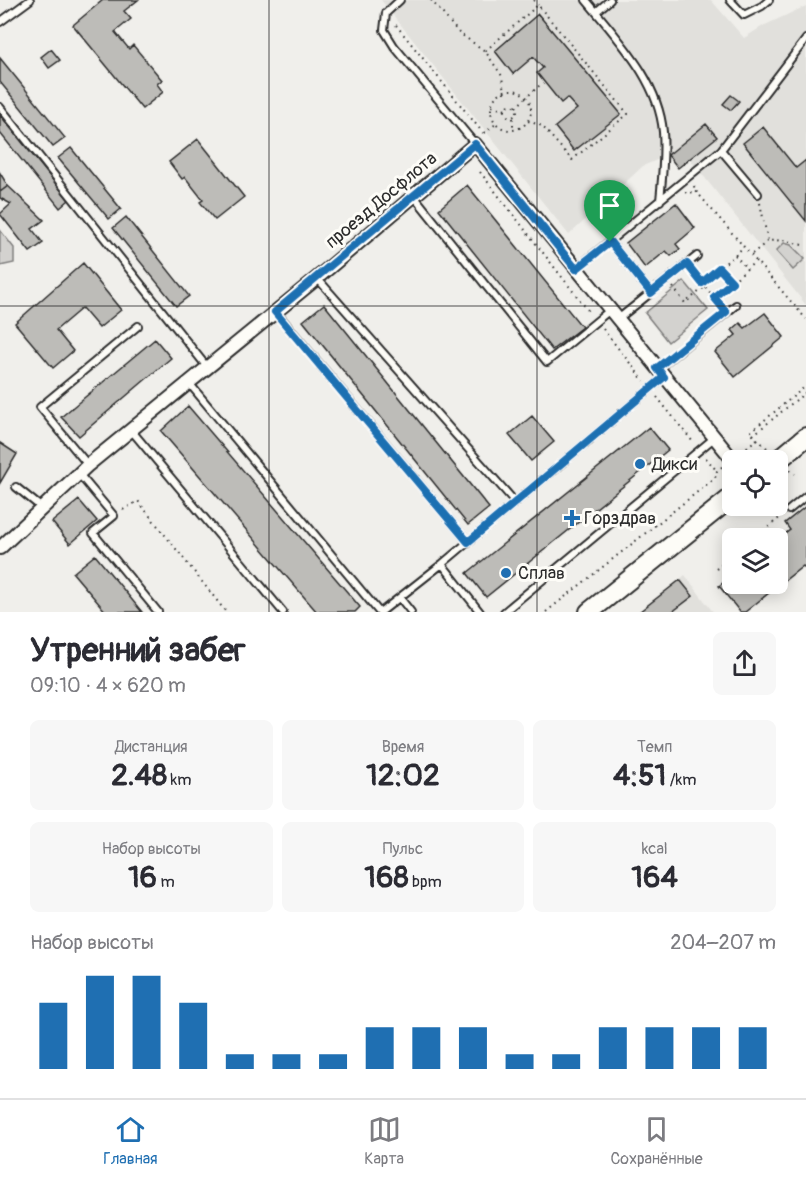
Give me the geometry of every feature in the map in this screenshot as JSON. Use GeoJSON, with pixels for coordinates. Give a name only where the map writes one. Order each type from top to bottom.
{"type":"FeatureCollection","features":[{"type":"Feature","properties":{"kind":"main road"},"geometry":{"type":"LineString","coordinates":[[788,452],[806,438]]}},
{"type":"Feature","properties":{"kind":"main road"},"geometry":{"type":"LineString","coordinates":[[589,612],[722,505]]}},
{"type":"Feature","properties":{"kind":"street","name":"проезд Досфлота"},"geometry":{"type":"LineString","coordinates":[[0,548],[88,465],[317,278],[475,144]]}},
{"type":"Feature","properties":{"kind":"street"},"geometry":{"type":"LineString","coordinates":[[475,144],[724,450]]}},
{"type":"Feature","properties":{"kind":"lane"},"geometry":{"type":"LineString","coordinates":[[0,22],[30,0]]}},
{"type":"Feature","properties":{"kind":"lane"},"geometry":{"type":"LineString","coordinates":[[400,0],[386,13],[384,30],[394,46],[475,144]]}},
{"type":"Feature","properties":{"kind":"lane"},"geometry":{"type":"LineString","coordinates":[[586,0],[634,58],[646,79],[659,111],[663,140],[660,201]]}},
{"type":"Feature","properties":{"kind":"lane"},"geometry":{"type":"LineString","coordinates":[[597,12],[610,0]]}},
{"type":"Feature","properties":{"kind":"lane"},"geometry":{"type":"LineString","coordinates":[[730,0],[744,15],[769,0]]}},
{"type":"Feature","properties":{"kind":"lane"},"geometry":{"type":"LineString","coordinates":[[576,269],[721,150],[806,39]]}},
{"type":"Feature","properties":{"kind":"lane"},"geometry":{"type":"LineString","coordinates":[[0,107],[207,367]]}},
{"type":"Feature","properties":{"kind":"lane"},"geometry":{"type":"LineString","coordinates":[[721,150],[758,194]]}},
{"type":"Feature","properties":{"kind":"lane"},"geometry":{"type":"LineString","coordinates":[[414,196],[547,362],[614,315],[651,293],[696,256]]}},
{"type":"Feature","properties":{"kind":"lane"},"geometry":{"type":"LineString","coordinates":[[610,242],[651,293]]}},
{"type":"Feature","properties":{"kind":"lane"},"geometry":{"type":"LineString","coordinates":[[317,278],[515,502]]}},
{"type":"Feature","properties":{"kind":"lane"},"geometry":{"type":"LineString","coordinates":[[189,382],[380,612],[442,564],[515,502],[736,305]]}},
{"type":"Feature","properties":{"kind":"lane"},"geometry":{"type":"LineString","coordinates":[[275,312],[468,542]]}},
{"type":"Feature","properties":{"kind":"lane"},"geometry":{"type":"LineString","coordinates":[[88,465],[40,407],[138,326]]}},
{"type":"Feature","properties":{"kind":"lane"},"geometry":{"type":"LineString","coordinates":[[131,430],[283,612]]}},
{"type":"Feature","properties":{"kind":"lane"},"geometry":{"type":"LineString","coordinates":[[504,612],[714,438]]}},
{"type":"Feature","properties":{"kind":"lane"},"geometry":{"type":"LineString","coordinates":[[79,474],[114,516],[93,533],[158,612]]}},
{"type":"Feature","properties":{"kind":"lane"},"geometry":{"type":"LineString","coordinates":[[16,487],[42,508]]}},
{"type":"Feature","properties":{"kind":"lane"},"geometry":{"type":"LineString","coordinates":[[789,510],[806,496]]}},
{"type":"Feature","properties":{"kind":"lane"},"geometry":{"type":"LineString","coordinates":[[442,564],[480,612]]}},
{"type":"Feature","properties":{"kind":"lane"},"geometry":{"type":"LineString","coordinates":[[400,598],[411,612]]}},
{"type":"Feature","properties":{"kind":"path"},"geometry":{"type":"LineString","coordinates":[[431,0],[459,33],[485,51],[502,76],[504,93]]}},
{"type":"Feature","properties":{"kind":"path"},"geometry":{"type":"LineString","coordinates":[[528,121],[542,126],[572,160],[628,114],[534,0]]}},
{"type":"Feature","properties":{"kind":"path"},"geometry":{"type":"LineString","coordinates":[[485,51],[538,4]]}},
{"type":"Feature","properties":{"kind":"path"},"geometry":{"type":"LineString","coordinates":[[516,107],[540,85]]}},
{"type":"Feature","properties":{"kind":"path"},"geometry":{"type":"LineString","coordinates":[[515,91],[526,98],[531,108],[528,121],[524,126],[513,130],[504,129],[496,123],[492,115],[492,106],[496,98],[504,93],[515,91]]}},
{"type":"Feature","properties":{"kind":"path"},"geometry":{"type":"LineString","coordinates":[[513,117],[506,115],[506,109],[510,105],[516,107]]}},
{"type":"Feature","properties":{"kind":"path"},"geometry":{"type":"LineString","coordinates":[[492,106],[506,109]]}},
{"type":"Feature","properties":{"kind":"path"},"geometry":{"type":"LineString","coordinates":[[513,130],[516,107]]}},
{"type":"Feature","properties":{"kind":"path"},"geometry":{"type":"LineString","coordinates":[[484,133],[496,123]]}},
{"type":"Feature","properties":{"kind":"path"},"geometry":{"type":"LineString","coordinates":[[692,175],[695,190],[806,318]]}},
{"type":"Feature","properties":{"kind":"path"},"geometry":{"type":"LineString","coordinates":[[758,194],[768,240]]}},
{"type":"Feature","properties":{"kind":"path"},"geometry":{"type":"LineString","coordinates":[[751,255],[768,240],[783,240],[806,246]]}},
{"type":"Feature","properties":{"kind":"path"},"geometry":{"type":"LineString","coordinates":[[702,283],[744,247]]}},
{"type":"Feature","properties":{"kind":"path"},"geometry":{"type":"LineString","coordinates":[[734,255],[747,269]]}},
{"type":"Feature","properties":{"kind":"path"},"geometry":{"type":"LineString","coordinates":[[714,297],[756,261]]}},
{"type":"Feature","properties":{"kind":"path"},"geometry":{"type":"LineString","coordinates":[[687,264],[726,312]]}},
{"type":"Feature","properties":{"kind":"path"},"geometry":{"type":"LineString","coordinates":[[719,268],[732,282]]}},
{"type":"Feature","properties":{"kind":"path"},"geometry":{"type":"LineString","coordinates":[[674,289],[686,303],[705,287]]}},
{"type":"Feature","properties":{"kind":"path"},"geometry":{"type":"LineString","coordinates":[[744,450],[757,439],[750,432],[806,386]]}},
{"type":"Feature","properties":{"kind":"path"},"geometry":{"type":"LineString","coordinates":[[753,435],[806,392]]}},
{"type":"Feature","properties":{"kind":"path"},"geometry":{"type":"LineString","coordinates":[[546,612],[715,478],[717,471],[722,467]]}},
{"type":"Feature","properties":{"kind":"path"},"geometry":{"type":"LineString","coordinates":[[126,508],[138,501],[226,612]]}},
{"type":"Feature","properties":{"kind":"path"},"geometry":{"type":"LineString","coordinates":[[766,528],[789,510]]}},
{"type":"Feature","properties":{"kind":"path"},"geometry":{"type":"LineString","coordinates":[[716,569],[722,564]]}},
{"type":"Feature","properties":{"kind":"shaded area"},"geometry":{"type":"Polygon","coordinates":[[[381,0],[711,0],[744,38],[763,26],[806,6],[806,305],[690,159],[678,168],[668,155],[643,166],[569,235],[381,0]]]}},
{"type":"Feature","properties":{"kind":"shaded area"},"geometry":{"type":"Polygon","coordinates":[[[0,230],[14,248],[14,263],[0,266],[0,230]]]}},
{"type":"Feature","properties":{"kind":"shaded area"},"geometry":{"type":"Polygon","coordinates":[[[784,243],[791,245],[805,259],[793,270],[776,251],[784,243]]]}},
{"type":"Feature","properties":{"kind":"shaded area"},"geometry":{"type":"Polygon","coordinates":[[[684,281],[708,310],[668,342],[645,313],[684,281]]]}},
{"type":"Feature","properties":{"kind":"shaded area"},"geometry":{"type":"Polygon","coordinates":[[[685,575],[713,612],[639,612],[685,575]]]}},
{"type":"Feature","properties":{"kind":"building"},"geometry":{"type":"Polygon","coordinates":[[[103,0],[138,0],[124,11],[131,19],[115,32],[129,49],[133,45],[162,80],[157,84],[163,92],[142,109],[73,25],[103,0]]]}},
{"type":"Feature","properties":{"kind":"building"},"geometry":{"type":"Polygon","coordinates":[[[538,14],[621,114],[574,151],[555,127],[577,109],[567,98],[561,103],[537,73],[543,68],[533,57],[513,74],[495,51],[538,14]]]}},
{"type":"Feature","properties":{"kind":"building"},"geometry":{"type":"Polygon","coordinates":[[[51,49],[60,60],[49,68],[41,57],[51,49]]]}},
{"type":"Feature","properties":{"kind":"building"},"geometry":{"type":"Polygon","coordinates":[[[0,58],[65,138],[53,147],[0,82],[0,58]]]}},
{"type":"Feature","properties":{"kind":"building"},"geometry":{"type":"Polygon","coordinates":[[[731,95],[739,101],[731,110],[723,104],[731,95]]]}},
{"type":"Feature","properties":{"kind":"building"},"geometry":{"type":"Polygon","coordinates":[[[0,115],[69,200],[60,208],[0,133],[0,115]]]}},
{"type":"Feature","properties":{"kind":"building"},"geometry":{"type":"Polygon","coordinates":[[[706,124],[717,137],[678,168],[668,155],[706,124]]]}},
{"type":"Feature","properties":{"kind":"building"},"geometry":{"type":"Polygon","coordinates":[[[763,127],[796,168],[806,160],[806,221],[743,143],[763,127]]]}},
{"type":"Feature","properties":{"kind":"building"},"geometry":{"type":"Polygon","coordinates":[[[198,139],[244,197],[215,220],[200,202],[203,200],[185,177],[182,179],[169,162],[198,139]]]}},
{"type":"Feature","properties":{"kind":"building"},"geometry":{"type":"Polygon","coordinates":[[[71,148],[121,209],[109,219],[58,158],[71,148]]]}},
{"type":"Feature","properties":{"kind":"building"},"geometry":{"type":"Polygon","coordinates":[[[0,173],[8,186],[0,192],[0,173]]]}},
{"type":"Feature","properties":{"kind":"building"},"geometry":{"type":"Polygon","coordinates":[[[467,185],[582,327],[552,350],[439,209],[467,185]]]}},
{"type":"Feature","properties":{"kind":"building"},"geometry":{"type":"Polygon","coordinates":[[[8,186],[44,220],[32,229],[43,243],[30,252],[0,214],[11,204],[0,198],[0,192],[8,186]]]}},
{"type":"Feature","properties":{"kind":"building"},"geometry":{"type":"Polygon","coordinates":[[[676,203],[695,228],[676,244],[680,249],[671,256],[666,251],[645,268],[626,243],[676,203]]]}},
{"type":"Feature","properties":{"kind":"building"},"geometry":{"type":"Polygon","coordinates":[[[126,217],[189,296],[176,306],[113,228],[126,217]]]}},
{"type":"Feature","properties":{"kind":"building"},"geometry":{"type":"Polygon","coordinates":[[[83,263],[121,310],[99,328],[82,308],[56,330],[73,351],[53,368],[15,323],[83,263]]]}},
{"type":"Feature","properties":{"kind":"building"},"geometry":{"type":"Polygon","coordinates":[[[324,304],[489,508],[468,525],[303,321],[324,304]]]}},
{"type":"Feature","properties":{"kind":"building"},"geometry":{"type":"Polygon","coordinates":[[[765,313],[784,337],[735,377],[715,352],[736,335],[732,330],[740,323],[745,328],[765,313]]]}},
{"type":"Feature","properties":{"kind":"building"},"geometry":{"type":"Polygon","coordinates":[[[155,339],[171,358],[79,436],[61,417],[155,339]]]}},
{"type":"Feature","properties":{"kind":"building"},"geometry":{"type":"Polygon","coordinates":[[[188,406],[360,607],[355,612],[317,612],[161,431],[188,406]]]}},
{"type":"Feature","properties":{"kind":"building"},"geometry":{"type":"Polygon","coordinates":[[[532,416],[554,442],[531,461],[509,435],[532,416]]]}},
{"type":"Feature","properties":{"kind":"building"},"geometry":{"type":"Polygon","coordinates":[[[649,427],[668,450],[486,597],[467,573],[649,427]]]}},
{"type":"Feature","properties":{"kind":"building"},"geometry":{"type":"Polygon","coordinates":[[[0,443],[17,454],[0,483],[0,443]]]}},
{"type":"Feature","properties":{"kind":"building"},"geometry":{"type":"Polygon","coordinates":[[[79,500],[97,521],[70,544],[52,522],[79,500]]]}},
{"type":"Feature","properties":{"kind":"building"},"geometry":{"type":"Polygon","coordinates":[[[806,506],[806,569],[803,566],[788,578],[788,532],[790,530],[785,523],[806,506]]]}},
{"type":"Feature","properties":{"kind":"building"},"geometry":{"type":"Polygon","coordinates":[[[95,555],[142,612],[106,612],[73,573],[95,555]]]}},
{"type":"Feature","properties":{"kind":"building"},"geometry":{"type":"Polygon","coordinates":[[[680,580],[693,596],[672,612],[639,612],[680,580]]]}},
{"type":"Feature","properties":{"kind":"building"},"geometry":{"type":"Polygon","coordinates":[[[725,594],[768,594],[745,612],[740,612],[725,594]]]}},
{"type":"Feature","properties":{"kind":"place","name":"Дикси"},"geometry":{"type":"Point","coordinates":[640,464]}},
{"type":"Feature","properties":{"kind":"place","name":"Горздрав"},"geometry":{"type":"Point","coordinates":[572,518]}},
{"type":"Feature","properties":{"kind":"place","name":"Сплав"},"geometry":{"type":"Point","coordinates":[506,573]}},
{"type":"Feature","properties":{"kind":"route"},"geometry":{"type":"LineString","coordinates":[[475,144],[576,269],[610,242],[651,293],[687,264],[702,283],[719,268],[732,282],[714,297],[726,312],[657,368],[664,377],[468,542],[275,312],[475,144]]}}]}
